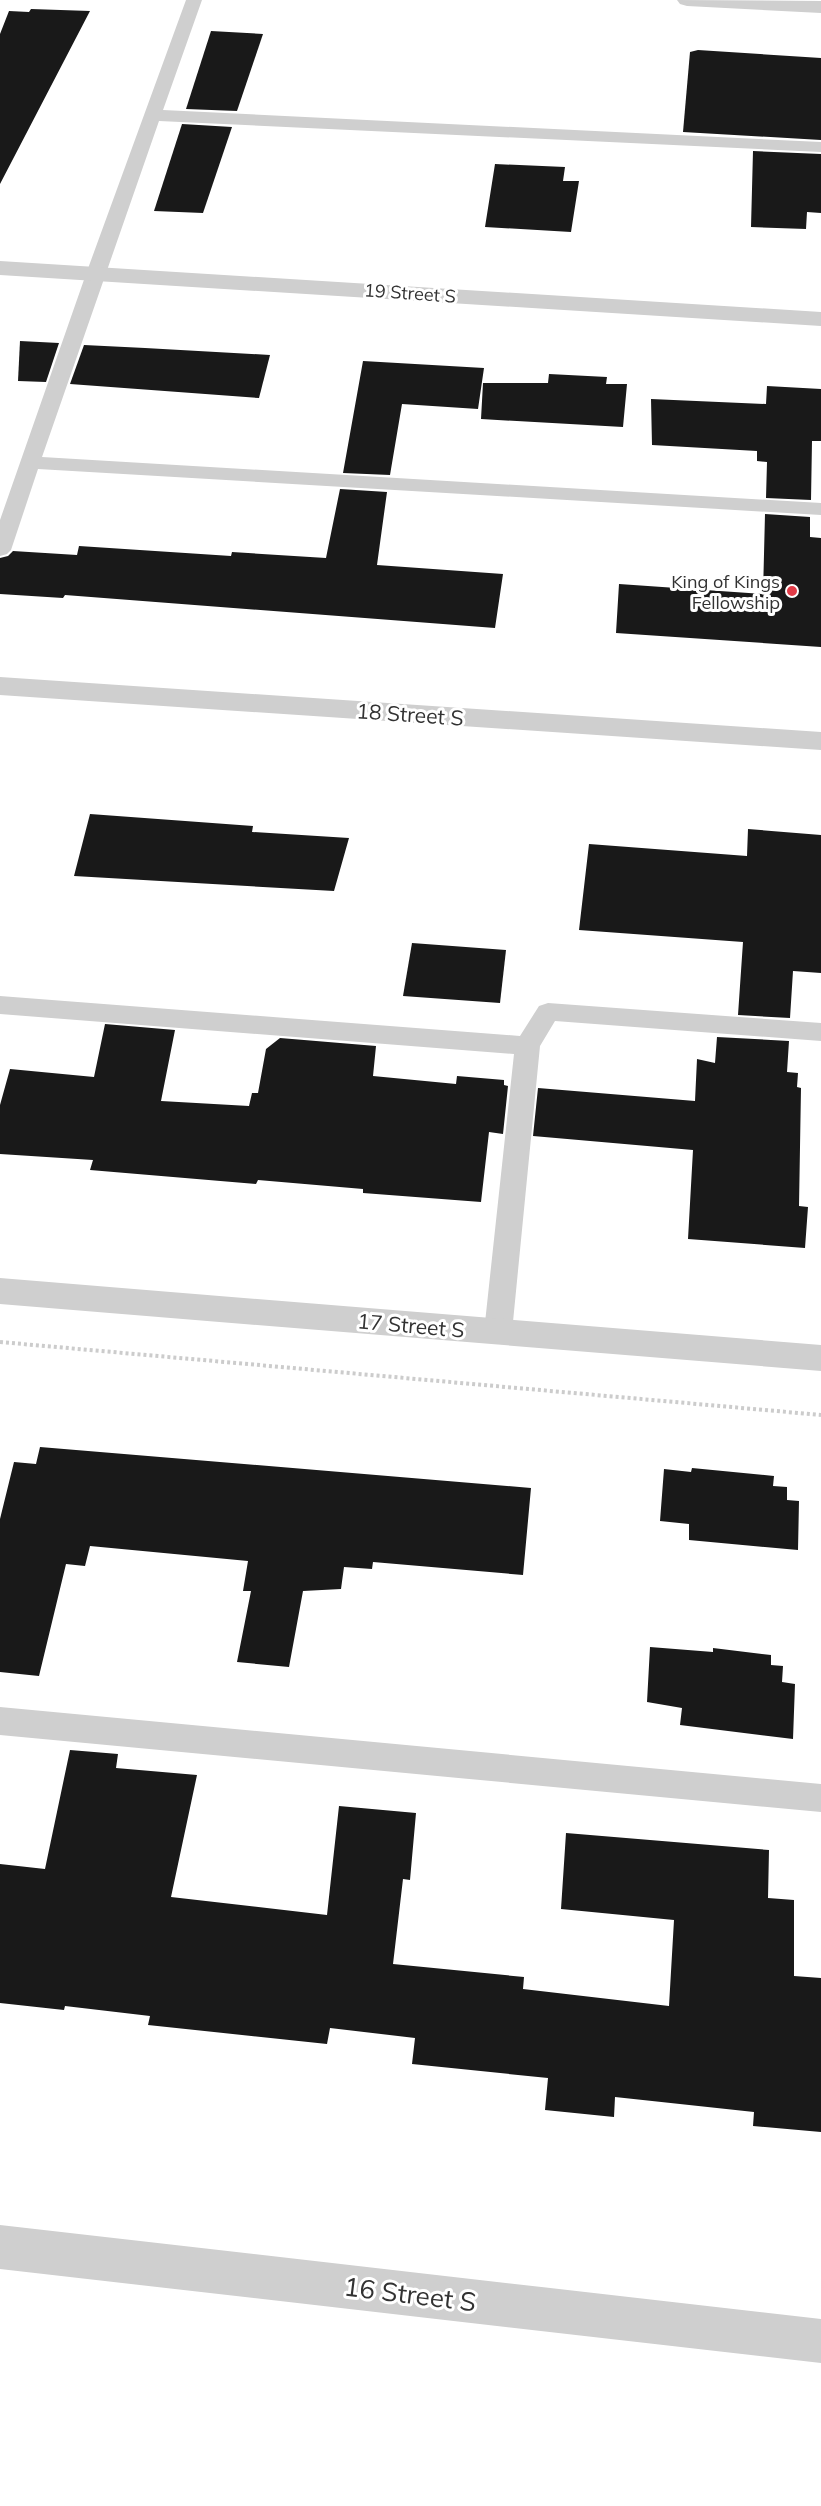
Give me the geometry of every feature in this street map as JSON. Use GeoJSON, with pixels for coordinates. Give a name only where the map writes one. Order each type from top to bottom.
{"type":"FeatureCollection","features":[{"type":"Feature","properties":{"kind":"street"},"geometry":{"type":"LineString","coordinates":[[687,0],[821,7]]}},
{"type":"Feature","properties":{"kind":"street","name":"19 Street S"},"geometry":{"type":"LineString","coordinates":[[0,268],[821,319]]}},
{"type":"Feature","properties":{"kind":"street","name":"18 Street S"},"geometry":{"type":"LineString","coordinates":[[0,686],[821,741]]}},
{"type":"Feature","properties":{"kind":"street","name":"17 Street S"},"geometry":{"type":"LineString","coordinates":[[0,1292],[821,1358]]}},
{"type":"Feature","properties":{"kind":"street","name":"16 Street S"},"geometry":{"type":"LineString","coordinates":[[0,2247],[821,2341]]}},
{"type":"Feature","properties":{"kind":"lane"},"geometry":{"type":"LineString","coordinates":[[0,550],[94,274],[194,0]]}},
{"type":"Feature","properties":{"kind":"lane"},"geometry":{"type":"LineString","coordinates":[[152,115],[821,147]]}},
{"type":"Feature","properties":{"kind":"lane"},"geometry":{"type":"LineString","coordinates":[[30,462],[821,508]]}},
{"type":"Feature","properties":{"kind":"lane"},"geometry":{"type":"LineString","coordinates":[[0,1005],[527,1046]]}},
{"type":"Feature","properties":{"kind":"lane"},"geometry":{"type":"LineString","coordinates":[[498,1332],[527,1046],[548,1012],[821,1032]]}},
{"type":"Feature","properties":{"kind":"lane"},"geometry":{"type":"LineString","coordinates":[[0,1721],[821,1798]]}},
{"type":"Feature","properties":{"kind":"path"},"geometry":{"type":"LineString","coordinates":[[0,1342],[821,1415]]}},
{"type":"Feature","properties":{"kind":"building"},"geometry":{"type":"Polygon","coordinates":[[[31,9],[90,11],[0,184],[0,34],[9,11],[29,12],[31,9]]]}},
{"type":"Feature","properties":{"kind":"building"},"geometry":{"type":"Polygon","coordinates":[[[211,31],[263,34],[237,111],[186,109],[211,31]]]}},
{"type":"Feature","properties":{"kind":"building"},"geometry":{"type":"Polygon","coordinates":[[[698,50],[821,58],[821,140],[683,132],[690,52],[698,50]]]}},
{"type":"Feature","properties":{"kind":"building"},"geometry":{"type":"Polygon","coordinates":[[[182,124],[232,127],[203,213],[154,211],[182,124]]]}},
{"type":"Feature","properties":{"kind":"building"},"geometry":{"type":"Polygon","coordinates":[[[753,151],[821,154],[821,213],[807,212],[806,229],[751,227],[753,151]]]}},
{"type":"Feature","properties":{"kind":"building"},"geometry":{"type":"Polygon","coordinates":[[[495,164],[565,167],[563,181],[579,181],[571,232],[485,227],[495,164]]]}},
{"type":"Feature","properties":{"kind":"building"},"geometry":{"type":"Polygon","coordinates":[[[20,341],[59,343],[46,382],[18,381],[20,341]]]}},
{"type":"Feature","properties":{"kind":"building"},"geometry":{"type":"Polygon","coordinates":[[[84,345],[270,355],[259,398],[70,384],[84,345]]]}},
{"type":"Feature","properties":{"kind":"building"},"geometry":{"type":"Polygon","coordinates":[[[363,361],[484,368],[478,409],[402,404],[390,475],[343,473],[363,361]]]}},
{"type":"Feature","properties":{"kind":"building"},"geometry":{"type":"Polygon","coordinates":[[[549,374],[607,377],[606,384],[627,384],[623,427],[481,419],[483,383],[548,383],[549,374]]]}},
{"type":"Feature","properties":{"kind":"building"},"geometry":{"type":"Polygon","coordinates":[[[767,386],[821,389],[821,441],[812,441],[811,500],[766,498],[767,462],[757,461],[757,451],[652,445],[651,399],[766,404],[767,386]]]}},
{"type":"Feature","properties":{"kind":"building"},"geometry":{"type":"Polygon","coordinates":[[[340,489],[387,492],[377,565],[503,574],[495,628],[65,595],[63,598],[0,594],[0,558],[8,556],[13,551],[77,555],[79,546],[231,556],[232,552],[326,558],[340,489]]]}},
{"type":"Feature","properties":{"kind":"building"},"geometry":{"type":"Polygon","coordinates":[[[765,514],[810,517],[810,537],[821,538],[821,647],[616,633],[619,584],[763,594],[765,514]]]}},
{"type":"Feature","properties":{"kind":"building"},"geometry":{"type":"Polygon","coordinates":[[[90,814],[253,826],[252,832],[349,838],[334,891],[74,876],[90,814]]]}},
{"type":"Feature","properties":{"kind":"building"},"geometry":{"type":"Polygon","coordinates":[[[748,829],[821,835],[821,973],[793,971],[790,1018],[738,1015],[743,942],[579,930],[589,844],[747,856],[748,829]]]}},
{"type":"Feature","properties":{"kind":"building"},"geometry":{"type":"Polygon","coordinates":[[[412,943],[506,950],[500,1003],[403,996],[412,943]]]}},
{"type":"Feature","properties":{"kind":"building"},"geometry":{"type":"Polygon","coordinates":[[[105,1024],[175,1030],[161,1101],[249,1106],[252,1093],[258,1093],[266,1049],[280,1038],[376,1046],[373,1076],[456,1084],[457,1076],[504,1080],[504,1085],[508,1086],[503,1134],[489,1132],[481,1202],[363,1193],[363,1189],[258,1180],[256,1184],[90,1170],[93,1160],[0,1154],[0,1105],[10,1069],[94,1077],[105,1024]]]}},
{"type":"Feature","properties":{"kind":"building"},"geometry":{"type":"Polygon","coordinates":[[[717,1037],[789,1041],[787,1072],[798,1073],[797,1087],[801,1088],[799,1206],[808,1207],[805,1248],[688,1239],[693,1150],[533,1136],[538,1088],[695,1101],[697,1059],[715,1063],[717,1037]]]}},
{"type":"Feature","properties":{"kind":"building"},"geometry":{"type":"Polygon","coordinates":[[[40,1447],[531,1488],[523,1575],[373,1562],[372,1569],[344,1567],[341,1589],[303,1591],[289,1667],[237,1662],[251,1591],[243,1591],[248,1561],[90,1546],[85,1566],[66,1564],[39,1676],[0,1672],[0,1519],[14,1462],[36,1464],[40,1447]]]}},
{"type":"Feature","properties":{"kind":"building"},"geometry":{"type":"Polygon","coordinates":[[[692,1468],[774,1476],[773,1486],[787,1487],[787,1500],[799,1501],[798,1550],[689,1540],[689,1524],[660,1521],[664,1469],[691,1472],[692,1468]]]}},
{"type":"Feature","properties":{"kind":"building"},"geometry":{"type":"Polygon","coordinates":[[[650,1647],[713,1652],[713,1648],[771,1655],[771,1665],[783,1666],[782,1682],[795,1684],[793,1739],[680,1725],[682,1708],[647,1702],[650,1647]]]}},
{"type":"Feature","properties":{"kind":"building"},"geometry":{"type":"Polygon","coordinates":[[[70,1750],[118,1754],[116,1768],[197,1775],[171,1897],[327,1915],[339,1806],[416,1813],[410,1880],[403,1879],[393,1964],[524,1977],[523,1989],[669,2006],[674,1920],[561,1909],[566,1833],[769,1850],[768,1898],[794,1900],[794,1976],[821,1978],[821,2132],[753,2126],[754,2112],[615,2097],[614,2117],[545,2110],[548,2078],[412,2064],[415,2038],[330,2028],[327,2044],[148,2025],[150,2016],[65,2006],[64,2010],[0,2003],[0,1864],[45,1869],[70,1750]]]}},
{"type":"Feature","properties":{"kind":"place","name":"King of Kings Fellowship"},"geometry":{"type":"Point","coordinates":[792,591]}}]}
